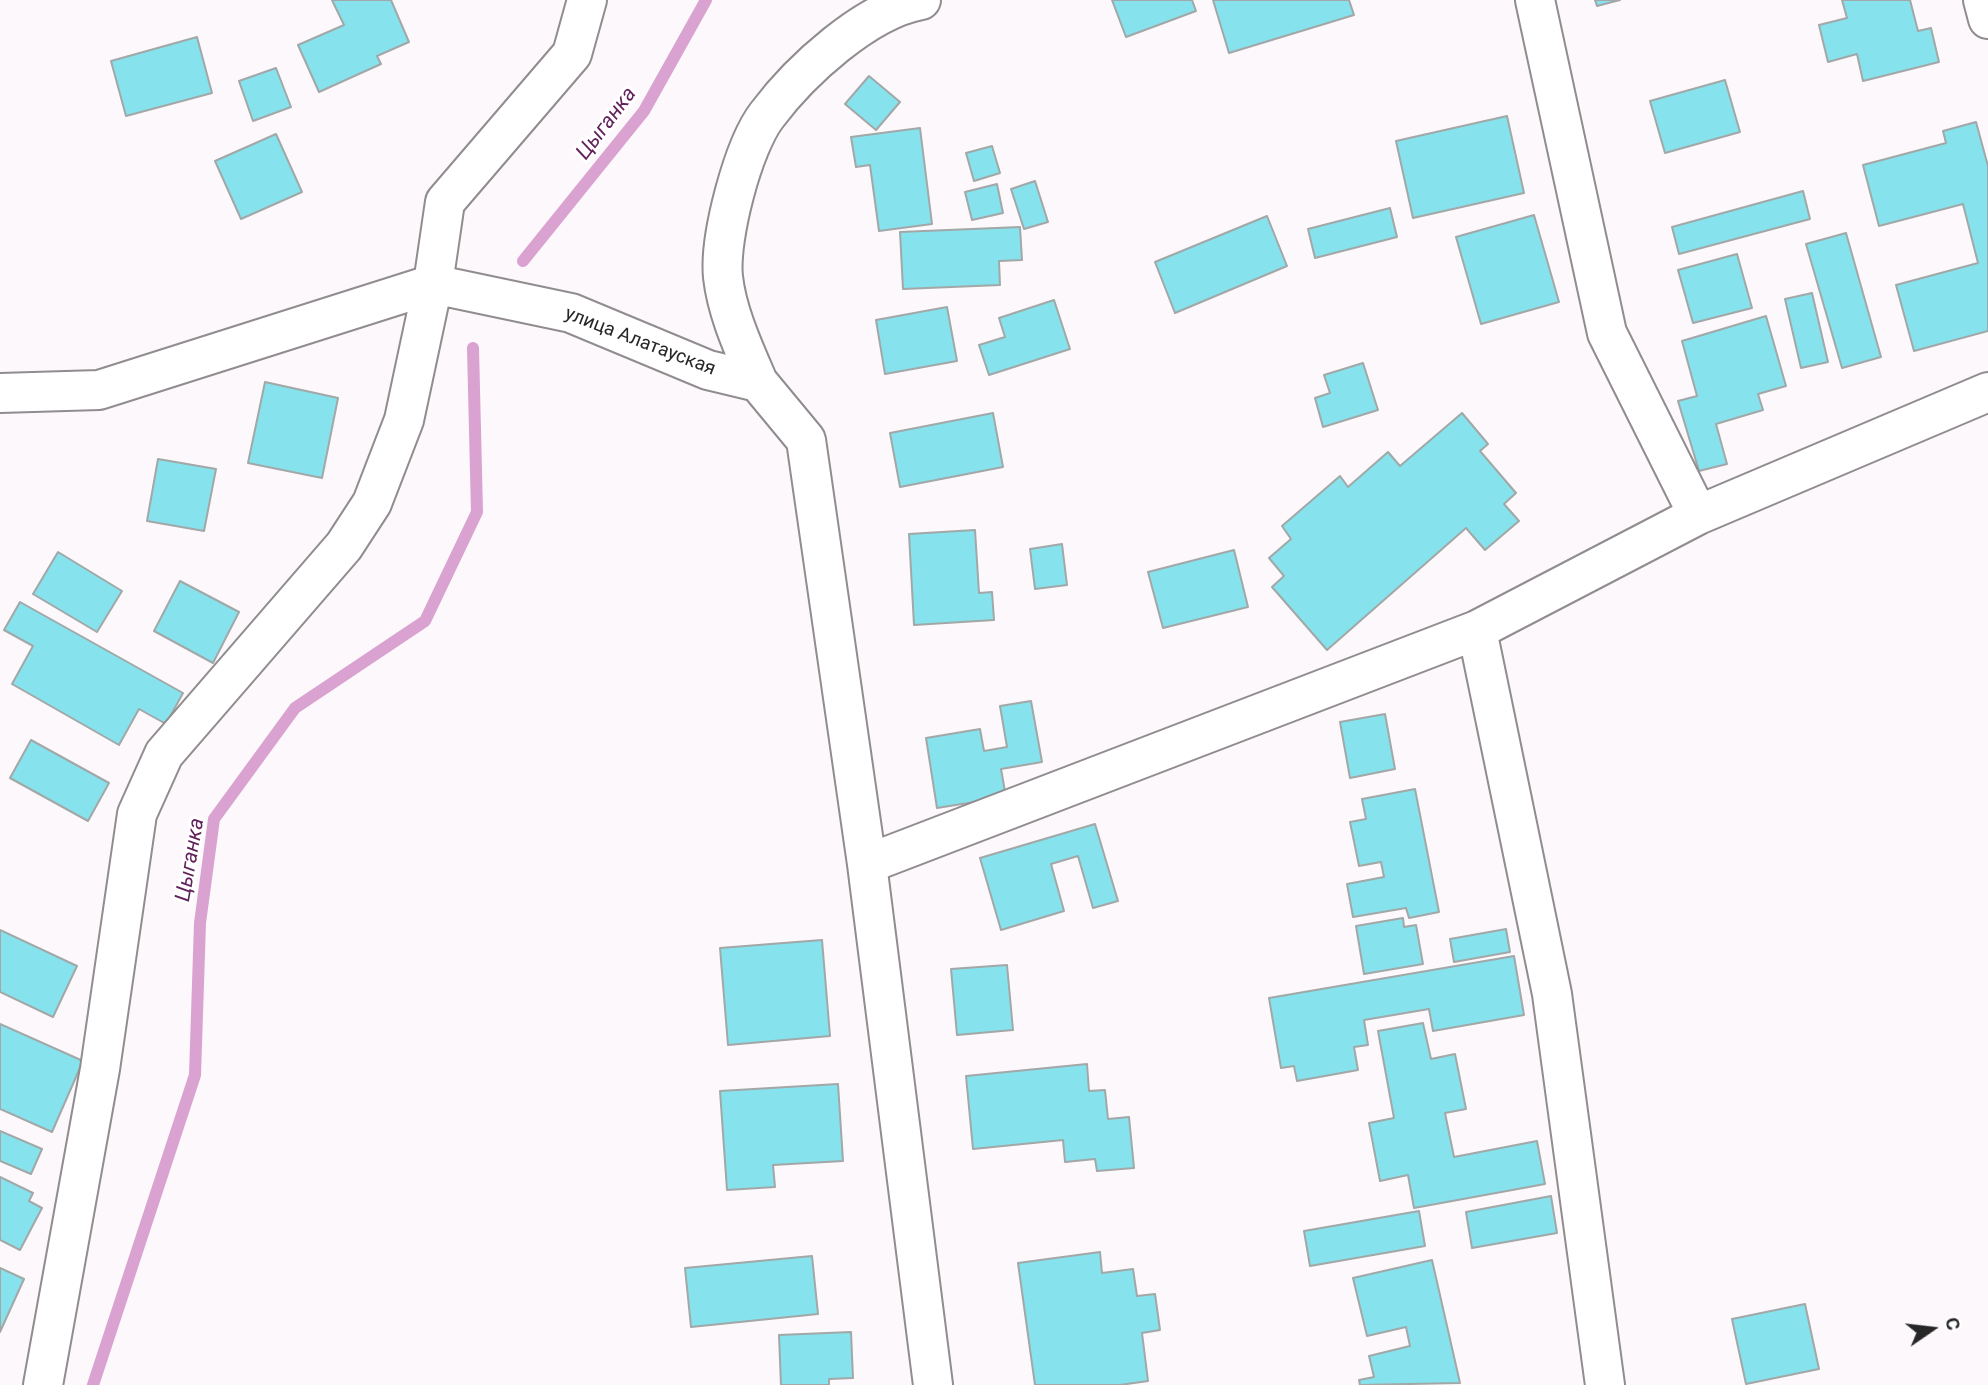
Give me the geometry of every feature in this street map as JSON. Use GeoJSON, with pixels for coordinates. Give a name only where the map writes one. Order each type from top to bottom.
{"type":"FeatureCollection","features":[{"type":"Feature","properties":{"kind":"street"},"geometry":{"type":"LineString","coordinates":[[43,1385],[100,1069],[137,814],[164,754],[344,545],[372,503],[404,419],[433,284],[446,202],[572,54],[587,0]]}},
{"type":"Feature","properties":{"kind":"street"},"geometry":{"type":"LineString","coordinates":[[921,0],[904,3],[839,40],[765,116],[734,186],[723,275],[736,330],[758,382],[806,440],[884,858],[933,1385]]}},
{"type":"Feature","properties":{"kind":"street"},"geometry":{"type":"LineString","coordinates":[[1535,0],[1607,334],[1698,515]]}},
{"type":"Feature","properties":{"kind":"street"},"geometry":{"type":"LineString","coordinates":[[1983,0],[1988,19]]}},
{"type":"Feature","properties":{"kind":"street","name":"улица Алатауская"},"geometry":{"type":"LineString","coordinates":[[0,393],[99,390],[433,284],[571,313],[708,370],[758,382]]}},
{"type":"Feature","properties":{"kind":"street"},"geometry":{"type":"LineString","coordinates":[[884,858],[1477,630],[1698,515],[1988,392]]}},
{"type":"Feature","properties":{"kind":"street"},"geometry":{"type":"LineString","coordinates":[[1477,630],[1552,994],[1605,1385]]}},
{"type":"Feature","properties":{"kind":"building"},"geometry":{"type":"Polygon","coordinates":[[[332,0],[391,0],[409,42],[377,56],[381,64],[319,92],[298,45],[344,25],[332,0]]]}},
{"type":"Feature","properties":{"kind":"building"},"geometry":{"type":"Polygon","coordinates":[[[1112,0],[1192,0],[1196,11],[1126,37],[1112,0]]]}},
{"type":"Feature","properties":{"kind":"building"},"geometry":{"type":"Polygon","coordinates":[[[1213,0],[1349,0],[1354,15],[1229,53],[1213,0]]]}},
{"type":"Feature","properties":{"kind":"building"},"geometry":{"type":"Polygon","coordinates":[[[1595,0],[1620,0],[1597,6],[1595,0]]]}},
{"type":"Feature","properties":{"kind":"building"},"geometry":{"type":"Polygon","coordinates":[[[1842,0],[1910,0],[1918,31],[1931,28],[1939,62],[1863,81],[1857,54],[1828,62],[1819,25],[1847,18],[1842,0]]]}},
{"type":"Feature","properties":{"kind":"building"},"geometry":{"type":"Polygon","coordinates":[[[197,37],[212,93],[126,116],[111,61],[197,37]]]}},
{"type":"Feature","properties":{"kind":"building"},"geometry":{"type":"Polygon","coordinates":[[[276,68],[291,107],[253,121],[239,81],[276,68]]]}},
{"type":"Feature","properties":{"kind":"building"},"geometry":{"type":"Polygon","coordinates":[[[869,76],[900,102],[876,130],[845,104],[869,76]]]}},
{"type":"Feature","properties":{"kind":"building"},"geometry":{"type":"Polygon","coordinates":[[[1725,80],[1740,132],[1665,153],[1650,101],[1725,80]]]}},
{"type":"Feature","properties":{"kind":"building"},"geometry":{"type":"Polygon","coordinates":[[[1507,116],[1524,193],[1413,218],[1396,141],[1507,116]]]}},
{"type":"Feature","properties":{"kind":"building"},"geometry":{"type":"Polygon","coordinates":[[[1976,122],[1988,166],[1988,331],[1914,351],[1896,285],[1978,263],[1963,204],[1879,226],[1863,165],[1946,143],[1943,131],[1976,122]]]}},
{"type":"Feature","properties":{"kind":"building"},"geometry":{"type":"Polygon","coordinates":[[[920,128],[932,224],[879,231],[870,165],[856,167],[851,137],[920,128]]]}},
{"type":"Feature","properties":{"kind":"building"},"geometry":{"type":"Polygon","coordinates":[[[276,134],[302,192],[241,219],[215,161],[276,134]]]}},
{"type":"Feature","properties":{"kind":"building"},"geometry":{"type":"Polygon","coordinates":[[[992,146],[1000,173],[974,181],[966,153],[992,146]]]}},
{"type":"Feature","properties":{"kind":"building"},"geometry":{"type":"Polygon","coordinates":[[[1035,181],[1048,222],[1024,229],[1011,189],[1035,181]]]}},
{"type":"Feature","properties":{"kind":"building"},"geometry":{"type":"Polygon","coordinates":[[[997,184],[1003,213],[972,220],[965,192],[997,184]]]}},
{"type":"Feature","properties":{"kind":"building"},"geometry":{"type":"Polygon","coordinates":[[[1803,191],[1810,219],[1679,254],[1672,227],[1803,191]]]}},
{"type":"Feature","properties":{"kind":"building"},"geometry":{"type":"Polygon","coordinates":[[[1390,208],[1397,237],[1315,258],[1308,229],[1390,208]]]}},
{"type":"Feature","properties":{"kind":"building"},"geometry":{"type":"Polygon","coordinates":[[[1534,215],[1559,302],[1481,324],[1456,237],[1534,215]]]}},
{"type":"Feature","properties":{"kind":"building"},"geometry":{"type":"Polygon","coordinates":[[[1267,216],[1287,266],[1175,313],[1155,262],[1267,216]]]}},
{"type":"Feature","properties":{"kind":"building"},"geometry":{"type":"Polygon","coordinates":[[[1020,227],[1022,260],[999,261],[1000,285],[903,289],[900,232],[1020,227]]]}},
{"type":"Feature","properties":{"kind":"building"},"geometry":{"type":"Polygon","coordinates":[[[1846,233],[1881,357],[1842,368],[1806,244],[1846,233]]]}},
{"type":"Feature","properties":{"kind":"building"},"geometry":{"type":"Polygon","coordinates":[[[1737,254],[1752,308],[1693,323],[1678,270],[1737,254]]]}},
{"type":"Feature","properties":{"kind":"building"},"geometry":{"type":"Polygon","coordinates":[[[1812,293],[1828,362],[1801,368],[1785,299],[1812,293]]]}},
{"type":"Feature","properties":{"kind":"building"},"geometry":{"type":"Polygon","coordinates":[[[1054,300],[1070,349],[989,375],[979,345],[1005,337],[999,318],[1054,300]]]}},
{"type":"Feature","properties":{"kind":"building"},"geometry":{"type":"Polygon","coordinates":[[[947,307],[957,361],[885,374],[876,320],[947,307]]]}},
{"type":"Feature","properties":{"kind":"building"},"geometry":{"type":"Polygon","coordinates":[[[1766,316],[1786,386],[1758,394],[1763,410],[1716,424],[1727,464],[1699,471],[1678,401],[1697,396],[1682,341],[1766,316]]]}},
{"type":"Feature","properties":{"kind":"building"},"geometry":{"type":"Polygon","coordinates":[[[1363,363],[1378,410],[1323,427],[1315,398],[1330,393],[1324,375],[1363,363]]]}},
{"type":"Feature","properties":{"kind":"building"},"geometry":{"type":"Polygon","coordinates":[[[265,382],[338,398],[322,478],[248,463],[265,382]]]}},
{"type":"Feature","properties":{"kind":"building"},"geometry":{"type":"Polygon","coordinates":[[[993,413],[1003,467],[900,487],[890,433],[993,413]]]}},
{"type":"Feature","properties":{"kind":"building"},"geometry":{"type":"Polygon","coordinates":[[[1462,413],[1488,444],[1480,451],[1516,493],[1504,504],[1519,521],[1485,550],[1466,528],[1327,650],[1272,587],[1284,576],[1269,558],[1291,539],[1282,526],[1340,476],[1348,487],[1388,452],[1400,466],[1462,413]]]}},
{"type":"Feature","properties":{"kind":"building"},"geometry":{"type":"Polygon","coordinates":[[[158,459],[216,469],[204,531],[147,521],[158,459]]]}},
{"type":"Feature","properties":{"kind":"building"},"geometry":{"type":"Polygon","coordinates":[[[975,530],[979,593],[992,592],[994,620],[914,625],[909,534],[975,530]]]}},
{"type":"Feature","properties":{"kind":"building"},"geometry":{"type":"Polygon","coordinates":[[[1062,544],[1067,585],[1035,589],[1030,549],[1062,544]]]}},
{"type":"Feature","properties":{"kind":"building"},"geometry":{"type":"Polygon","coordinates":[[[1234,550],[1248,607],[1163,628],[1148,572],[1234,550]]]}},
{"type":"Feature","properties":{"kind":"building"},"geometry":{"type":"Polygon","coordinates":[[[58,552],[122,591],[97,632],[33,594],[58,552]]]}},
{"type":"Feature","properties":{"kind":"building"},"geometry":{"type":"Polygon","coordinates":[[[180,581],[239,612],[213,663],[154,631],[180,581]]]}},
{"type":"Feature","properties":{"kind":"building"},"geometry":{"type":"Polygon","coordinates":[[[20,602],[183,693],[166,724],[139,709],[119,745],[12,684],[33,646],[4,630],[20,602]]]}},
{"type":"Feature","properties":{"kind":"building"},"geometry":{"type":"Polygon","coordinates":[[[1031,701],[1042,762],[1001,769],[1006,797],[937,808],[926,738],[980,729],[984,751],[1007,747],[1000,706],[1031,701]]]}},
{"type":"Feature","properties":{"kind":"building"},"geometry":{"type":"Polygon","coordinates":[[[1385,714],[1395,769],[1350,778],[1340,722],[1385,714]]]}},
{"type":"Feature","properties":{"kind":"building"},"geometry":{"type":"Polygon","coordinates":[[[31,740],[109,783],[88,821],[10,778],[31,740]]]}},
{"type":"Feature","properties":{"kind":"building"},"geometry":{"type":"Polygon","coordinates":[[[1415,789],[1439,912],[1409,918],[1406,908],[1353,917],[1347,884],[1384,877],[1381,862],[1359,866],[1350,822],[1366,819],[1362,799],[1415,789]]]}},
{"type":"Feature","properties":{"kind":"building"},"geometry":{"type":"Polygon","coordinates":[[[1095,824],[1118,901],[1093,908],[1078,856],[1051,864],[1064,911],[1001,930],[980,858],[1095,824]]]}},
{"type":"Feature","properties":{"kind":"building"},"geometry":{"type":"Polygon","coordinates":[[[1403,918],[1404,927],[1416,925],[1423,964],[1364,974],[1356,926],[1403,918]]]}},
{"type":"Feature","properties":{"kind":"building"},"geometry":{"type":"Polygon","coordinates":[[[1506,929],[1510,952],[1454,962],[1450,939],[1506,929]]]}},
{"type":"Feature","properties":{"kind":"building"},"geometry":{"type":"Polygon","coordinates":[[[0,930],[77,966],[53,1017],[0,992],[0,930]]]}},
{"type":"Feature","properties":{"kind":"building"},"geometry":{"type":"Polygon","coordinates":[[[822,940],[830,1036],[728,1045],[720,948],[822,940]]]}},
{"type":"Feature","properties":{"kind":"building"},"geometry":{"type":"Polygon","coordinates":[[[1514,956],[1524,1015],[1433,1031],[1429,1009],[1364,1020],[1368,1045],[1354,1047],[1358,1070],[1297,1081],[1294,1066],[1281,1068],[1269,998],[1514,956]]]}},
{"type":"Feature","properties":{"kind":"building"},"geometry":{"type":"Polygon","coordinates":[[[1007,965],[1013,1030],[957,1035],[951,969],[1007,965]]]}},
{"type":"Feature","properties":{"kind":"building"},"geometry":{"type":"Polygon","coordinates":[[[1423,1023],[1431,1059],[1455,1054],[1466,1109],[1445,1113],[1454,1157],[1537,1141],[1545,1184],[1414,1208],[1408,1175],[1380,1181],[1369,1123],[1394,1118],[1378,1031],[1423,1023]]]}},
{"type":"Feature","properties":{"kind":"building"},"geometry":{"type":"Polygon","coordinates":[[[0,1024],[83,1061],[52,1132],[0,1109],[0,1024]]]}},
{"type":"Feature","properties":{"kind":"building"},"geometry":{"type":"Polygon","coordinates":[[[1087,1064],[1089,1091],[1105,1090],[1108,1119],[1129,1117],[1134,1168],[1097,1171],[1095,1159],[1065,1162],[1063,1140],[973,1149],[966,1076],[1087,1064]]]}},
{"type":"Feature","properties":{"kind":"building"},"geometry":{"type":"Polygon","coordinates":[[[838,1084],[843,1161],[773,1165],[775,1187],[727,1190],[720,1091],[838,1084]]]}},
{"type":"Feature","properties":{"kind":"building"},"geometry":{"type":"Polygon","coordinates":[[[0,1131],[42,1149],[31,1174],[0,1161],[0,1131]]]}},
{"type":"Feature","properties":{"kind":"building"},"geometry":{"type":"Polygon","coordinates":[[[0,1177],[33,1193],[29,1201],[42,1208],[20,1250],[0,1240],[0,1177]]]}},
{"type":"Feature","properties":{"kind":"building"},"geometry":{"type":"Polygon","coordinates":[[[1551,1196],[1557,1233],[1472,1248],[1466,1212],[1551,1196]]]}},
{"type":"Feature","properties":{"kind":"building"},"geometry":{"type":"Polygon","coordinates":[[[1419,1211],[1425,1246],[1310,1266],[1304,1231],[1419,1211]]]}},
{"type":"Feature","properties":{"kind":"building"},"geometry":{"type":"Polygon","coordinates":[[[1100,1252],[1102,1273],[1133,1269],[1137,1296],[1155,1294],[1160,1330],[1142,1333],[1148,1381],[1120,1385],[1035,1385],[1018,1263],[1100,1252]]]}},
{"type":"Feature","properties":{"kind":"building"},"geometry":{"type":"Polygon","coordinates":[[[812,1256],[818,1314],[691,1327],[685,1268],[812,1256]]]}},
{"type":"Feature","properties":{"kind":"building"},"geometry":{"type":"Polygon","coordinates":[[[1432,1260],[1460,1383],[1360,1385],[1359,1380],[1374,1377],[1369,1356],[1410,1346],[1406,1327],[1367,1336],[1353,1278],[1432,1260]]]}},
{"type":"Feature","properties":{"kind":"building"},"geometry":{"type":"Polygon","coordinates":[[[0,1268],[24,1279],[0,1332],[0,1268]]]}},
{"type":"Feature","properties":{"kind":"building"},"geometry":{"type":"Polygon","coordinates":[[[1805,1304],[1819,1369],[1746,1384],[1732,1319],[1805,1304]]]}},
{"type":"Feature","properties":{"kind":"building"},"geometry":{"type":"Polygon","coordinates":[[[851,1332],[853,1378],[829,1379],[829,1385],[781,1385],[779,1335],[851,1332]]]}},
{"type":"Feature","properties":{"kind":"waterway","name":"Цыганка"},"geometry":{"type":"LineString","coordinates":[[523,261],[644,111],[706,0]]}},
{"type":"Feature","properties":{"kind":"waterway","name":"Цыганка"},"geometry":{"type":"LineString","coordinates":[[93,1385],[195,1075],[200,923],[214,819],[295,708],[425,621],[477,512],[473,348]]}}]}
